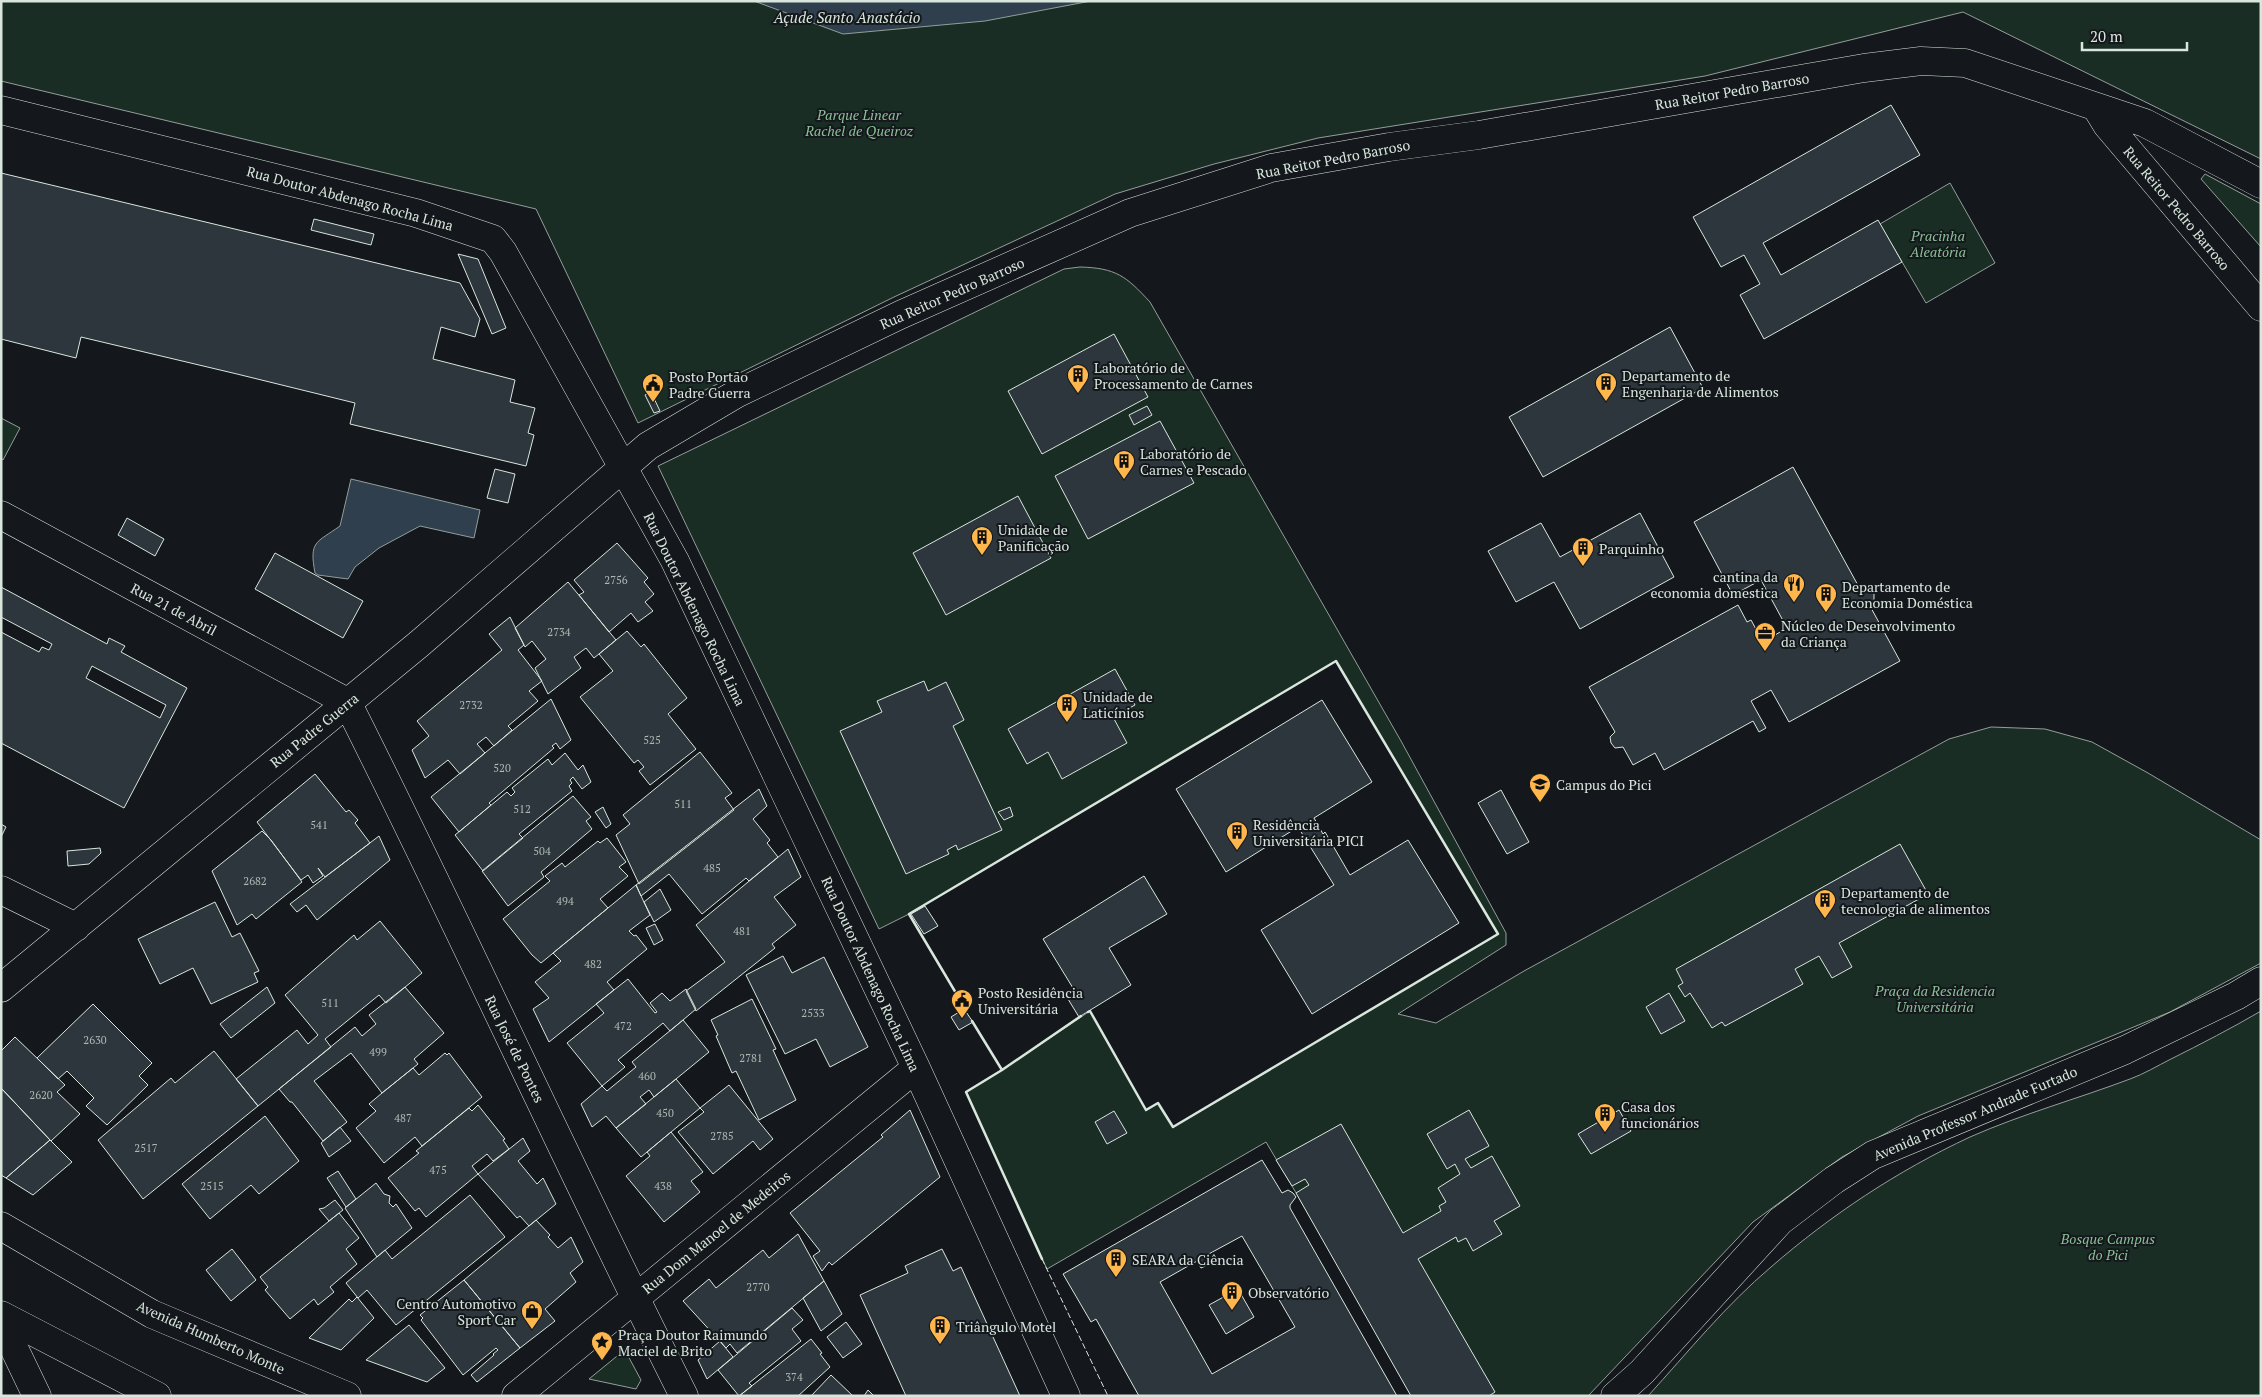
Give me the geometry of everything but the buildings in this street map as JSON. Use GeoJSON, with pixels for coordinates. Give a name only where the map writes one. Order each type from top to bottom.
{"type":"FeatureCollection","features":[{"type":"Feature","properties":{"kind":"street","name":"Rua Reitor Pedro Barroso"},"geometry":{"type":"LineString","coordinates":[[623,468],[648,446],[736,394],[900,315],[1130,213],[1271,168],[1389,147],[1479,135],[1864,68],[1921,61],[1965,63],[2145,123],[2261,184]]}},
{"type":"Feature","properties":{"kind":"street","name":"Rua Reitor Pedro Barroso"},"geometry":{"type":"LineString","coordinates":[[2096,107],[2107,125],[2261,308]]}},
{"type":"Feature","properties":{"kind":"street","name":"Rua Doutor Abdenago Rocha Lima"},"geometry":{"type":"LineString","coordinates":[[1,110],[416,213],[493,240],[502,252],[675,562],[916,1068],[1066,1396]]}},
{"type":"Feature","properties":{"kind":"street","name":"Rua Padre Guerra"},"geometry":{"type":"LineString","coordinates":[[1,988],[419,644],[623,468]]}},
{"type":"Feature","properties":{"kind":"street","name":"Rua 21 de Abril"},"geometry":{"type":"LineString","coordinates":[[1,515],[347,702]]}},
{"type":"Feature","properties":{"kind":"street","name":"Rua José de Pontes"},"geometry":{"type":"LineString","coordinates":[[347,702],[635,1299],[684,1396]]}},
{"type":"Feature","properties":{"kind":"street"},"geometry":{"type":"LineString","coordinates":[[1,890],[76,927]]}},
{"type":"Feature","properties":{"kind":"street","name":"Avenida Professor Andrade Furtado"},"geometry":{"type":"LineString","coordinates":[[1616,1396],[1642,1372],[1780,1221],[1834,1180],[1873,1155],[2126,1050],[2236,996],[2261,981]]}},
{"type":"Feature","properties":{"kind":"street","name":"Rua Dom Manoel de Medeiros"},"geometry":{"type":"LineString","coordinates":[[516,1396],[916,1068]]}},
{"type":"Feature","properties":{"kind":"street","name":"Avenida Humberto Monte"},"geometry":{"type":"LineString","coordinates":[[1,1226],[152,1314],[347,1396]]}},
{"type":"Feature","properties":{"kind":"street"},"geometry":{"type":"LineString","coordinates":[[1,1315],[157,1396]]}},
{"type":"Feature","properties":{"kind":"street"},"geometry":{"type":"LineString","coordinates":[[1,1321],[37,1396]]}},
{"type":"Feature","properties":{"kind":"green space","name":"Parque Linear Rachel de Queiroz"},"geometry":{"type":"Polygon","coordinates":[[[1,1],[2261,1],[2261,159],[1963,12],[1705,76],[1318,138],[1214,164],[1115,194],[894,297],[638,423],[536,209],[1,81],[1,1]]]}},
{"type":"Feature","properties":{"kind":"green space"},"geometry":{"type":"Polygon","coordinates":[[[2205,174],[2261,204],[2261,247],[2201,179],[2205,174]]]}},
{"type":"Feature","properties":{"kind":"green space","name":"Pracinha Aleatória"},"geometry":{"type":"Polygon","coordinates":[[[1950,183],[1995,263],[1926,303],[1880,224],[1950,183]]]}},
{"type":"Feature","properties":{"kind":"green space","name":"Praça da Residencia Universitária"},"geometry":{"type":"Polygon","coordinates":[[[1080,267],[1103,269],[1120,275],[1150,302],[1401,741],[1506,933],[1506,945],[1398,1014],[1436,1023],[1524,971],[1949,739],[1991,727],[2045,729],[2092,742],[2261,840],[2261,963],[2170,1012],[1918,1116],[1842,1157],[1753,1222],[1588,1396],[1416,1396],[1266,1142],[1047,1269],[966,1092],[1090,1011],[1146,1110],[1158,1103],[1173,1127],[1498,934],[1336,661],[909,914],[879,929],[658,466],[1064,269],[1080,267]]]}},
{"type":"Feature","properties":{"kind":"green space"},"geometry":{"type":"Polygon","coordinates":[[[1,418],[20,428],[3,460],[1,458],[1,418]]]}},
{"type":"Feature","properties":{"kind":"green space","name":"Bosque Campus do Pici"},"geometry":{"type":"Polygon","coordinates":[[[2261,1011],[2261,1396],[1648,1396],[1708,1329],[1754,1282],[1817,1230],[1891,1179],[1970,1137],[2140,1075],[2261,1011]]]}},
{"type":"Feature","properties":{"kind":"green space"},"geometry":{"type":"Polygon","coordinates":[[[622,1352],[627,1354],[641,1380],[636,1389],[589,1379],[622,1352]]]}},
{"type":"Feature","properties":{"kind":"water","name":"Açude Santo Anastácio"},"geometry":{"type":"Polygon","coordinates":[[[754,1],[1091,1],[985,21],[843,34],[754,1]]]}},
{"type":"Feature","properties":{"kind":"water"},"geometry":{"type":"Polygon","coordinates":[[[351,479],[480,510],[474,538],[420,526],[379,548],[355,567],[348,579],[318,575],[315,573],[313,562],[314,549],[320,540],[340,526],[351,479]]]}},
{"type":"Feature","properties":{"kind":"fence"},"geometry":{"type":"LineString","coordinates":[[1042,1259],[1108,1396]]}},
{"type":"Feature","properties":{"kind":"wall"},"geometry":{"type":"LineString","coordinates":[[966,1010],[909,914],[1336,661],[1498,934],[1173,1127],[1158,1103],[1146,1110],[1090,1011],[1088,1012]]}},
{"type":"Feature","properties":{"kind":"wall"},"geometry":{"type":"LineString","coordinates":[[1042,1259],[966,1092],[1081,1016]]}},
{"type":"Feature","properties":{"kind":"wall"},"geometry":{"type":"LineString","coordinates":[[972,1021],[1002,1070]]}},
{"type":"Feature","properties":{"kind":"place","name":"Laboratório de Processamento de Carnes"},"geometry":{"type":"Point","coordinates":[1078,394]}},
{"type":"Feature","properties":{"kind":"place","name":"Departamento de Engenharia de Alimentos"},"geometry":{"type":"Point","coordinates":[1606,402]}},
{"type":"Feature","properties":{"kind":"place","name":"Posto Portão Padre Guerra"},"geometry":{"type":"Point","coordinates":[653,403]}},
{"type":"Feature","properties":{"kind":"place","name":"Laboratório de Carnes e Pescado"},"geometry":{"type":"Point","coordinates":[1124,480]}},
{"type":"Feature","properties":{"kind":"place","name":"Unidade de Panificação"},"geometry":{"type":"Point","coordinates":[982,556]}},
{"type":"Feature","properties":{"kind":"place","name":"Parquinho"},"geometry":{"type":"Point","coordinates":[1583,567]}},
{"type":"Feature","properties":{"kind":"place","name":"cantina da economia domestica"},"geometry":{"type":"Point","coordinates":[1794,603]}},
{"type":"Feature","properties":{"kind":"place","name":"Departamento de Economia Doméstica"},"geometry":{"type":"Point","coordinates":[1826,613]}},
{"type":"Feature","properties":{"kind":"place","name":"Núcleo de Desenvolvimento da Criança"},"geometry":{"type":"Point","coordinates":[1765,652]}},
{"type":"Feature","properties":{"kind":"place","name":"Unidade de Laticínios"},"geometry":{"type":"Point","coordinates":[1067,723]}},
{"type":"Feature","properties":{"kind":"place","name":"Campus do Pici"},"geometry":{"type":"Point","coordinates":[1540,803]}},
{"type":"Feature","properties":{"kind":"place","name":"Residência Universitária PICI"},"geometry":{"type":"Point","coordinates":[1237,851]}},
{"type":"Feature","properties":{"kind":"place","name":"Departamento de tecnologia de alimentos"},"geometry":{"type":"Point","coordinates":[1825,919]}},
{"type":"Feature","properties":{"kind":"place","name":"Posto Residência Universitária"},"geometry":{"type":"Point","coordinates":[962,1019]}},
{"type":"Feature","properties":{"kind":"place","name":"Casa dos funcionários"},"geometry":{"type":"Point","coordinates":[1605,1133]}},
{"type":"Feature","properties":{"kind":"place","name":"SEARA da Ciência"},"geometry":{"type":"Point","coordinates":[1116,1278]}},
{"type":"Feature","properties":{"kind":"place","name":"Observatório"},"geometry":{"type":"Point","coordinates":[1232,1311]}},
{"type":"Feature","properties":{"kind":"place","name":"Centro Automotivo Sport Car"},"geometry":{"type":"Point","coordinates":[532,1330]}},
{"type":"Feature","properties":{"kind":"place","name":"Triângulo Motel"},"geometry":{"type":"Point","coordinates":[940,1345]}},
{"type":"Feature","properties":{"kind":"place","name":"Praça Doutor Raimundo Maciel de Brito"},"geometry":{"type":"Point","coordinates":[602,1361]}}]}
